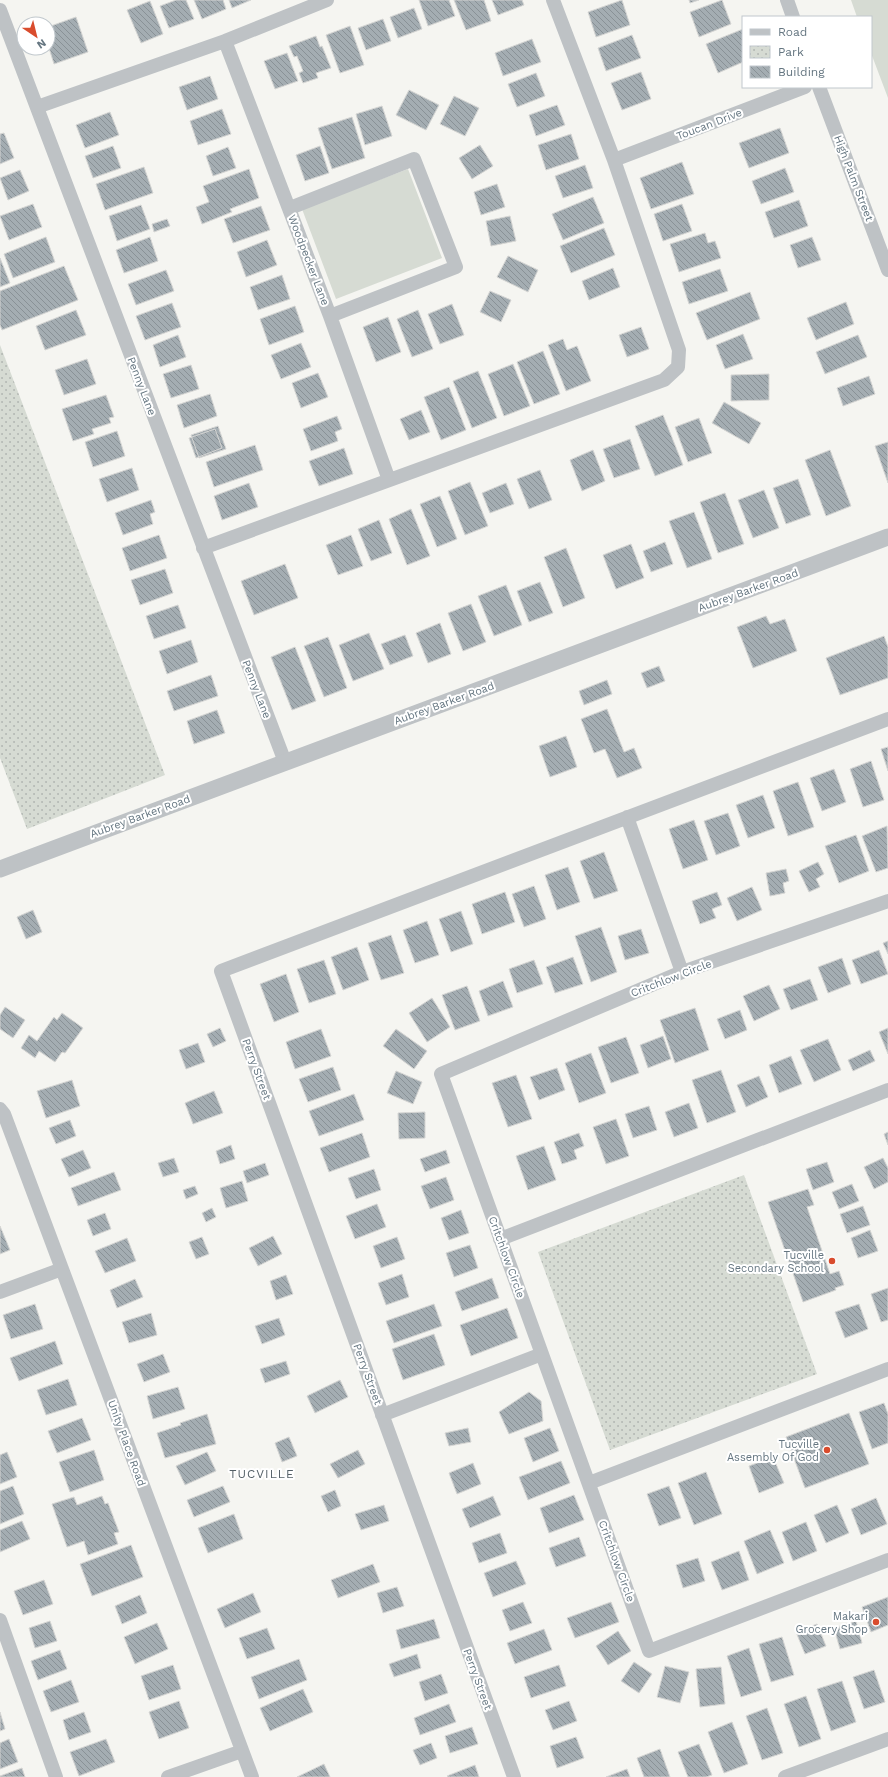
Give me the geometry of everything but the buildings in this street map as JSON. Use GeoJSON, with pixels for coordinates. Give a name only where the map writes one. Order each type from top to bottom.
{"type":"FeatureCollection","features":[{"type":"Feature","properties":{"kind":"street"},"geometry":{"type":"LineString","coordinates":[[37,107],[225,41],[327,0]]}},
{"type":"Feature","properties":{"kind":"street"},"geometry":{"type":"LineString","coordinates":[[203,548],[664,380],[678,367],[679,350],[614,160],[552,0]]}},
{"type":"Feature","properties":{"kind":"street"},"geometry":{"type":"LineString","coordinates":[[787,0],[793,16]]}},
{"type":"Feature","properties":{"kind":"street","name":"Penny Lane"},"geometry":{"type":"LineString","coordinates":[[0,10],[285,762]]}},
{"type":"Feature","properties":{"kind":"street","name":"Woodpecker Lane"},"geometry":{"type":"LineString","coordinates":[[225,41],[290,208],[389,480]]}},
{"type":"Feature","properties":{"kind":"street","name":"Toucan Drive"},"geometry":{"type":"LineString","coordinates":[[614,160],[802,88]]}},
{"type":"Feature","properties":{"kind":"street","name":"High Palm Street"},"geometry":{"type":"LineString","coordinates":[[819,88],[888,270]]}},
{"type":"Feature","properties":{"kind":"street"},"geometry":{"type":"LineString","coordinates":[[290,208],[414,159],[456,267],[330,316]]}},
{"type":"Feature","properties":{"kind":"street","name":"Aubrey Barker Road"},"geometry":{"type":"LineString","coordinates":[[0,869],[888,537]]}},
{"type":"Feature","properties":{"kind":"street"},"geometry":{"type":"LineString","coordinates":[[682,972],[627,817],[888,719]]}},
{"type":"Feature","properties":{"kind":"street","name":"Perry Street"},"geometry":{"type":"LineString","coordinates":[[514,1777],[221,971],[627,817]]}},
{"type":"Feature","properties":{"kind":"street","name":"Critchlow Circle"},"geometry":{"type":"LineString","coordinates":[[888,901],[682,972],[441,1074],[650,1651],[888,1560]]}},
{"type":"Feature","properties":{"kind":"street"},"geometry":{"type":"LineString","coordinates":[[500,1239],[888,1090]]}},
{"type":"Feature","properties":{"kind":"street","name":"Unity Place Road"},"geometry":{"type":"LineString","coordinates":[[0,1109],[4,1114],[252,1777]]}},
{"type":"Feature","properties":{"kind":"street"},"geometry":{"type":"LineString","coordinates":[[0,1292],[62,1269]]}},
{"type":"Feature","properties":{"kind":"street"},"geometry":{"type":"LineString","coordinates":[[382,1415],[542,1354]]}},
{"type":"Feature","properties":{"kind":"street"},"geometry":{"type":"LineString","coordinates":[[589,1483],[888,1369]]}},
{"type":"Feature","properties":{"kind":"street"},"geometry":{"type":"LineString","coordinates":[[0,1620],[56,1777]]}},
{"type":"Feature","properties":{"kind":"street"},"geometry":{"type":"LineString","coordinates":[[784,1777],[888,1739]]}},
{"type":"Feature","properties":{"kind":"street"},"geometry":{"type":"LineString","coordinates":[[168,1777],[242,1751]]}},
{"type":"Feature","properties":{"kind":"green space"},"geometry":{"type":"Polygon","coordinates":[[[851,0],[888,0],[888,98],[872,56],[872,16],[857,16],[851,0]]]}},
{"type":"Feature","properties":{"kind":"green space"},"geometry":{"type":"Polygon","coordinates":[[[408,169],[442,258],[336,299],[302,209],[408,169]]]}},
{"type":"Feature","properties":{"kind":"green space"},"geometry":{"type":"Polygon","coordinates":[[[0,345],[165,775],[27,829],[0,758],[0,345]]]}},
{"type":"Feature","properties":{"kind":"green space"},"geometry":{"type":"Polygon","coordinates":[[[744,1175],[817,1374],[610,1450],[538,1252],[744,1175]]]}},
{"type":"Feature","properties":{"kind":"place","name":"Tucville Secondary School"},"geometry":{"type":"Point","coordinates":[832,1261]}},
{"type":"Feature","properties":{"kind":"place","name":"Tucville Assembly Of God"},"geometry":{"type":"Point","coordinates":[827,1450]}},
{"type":"Feature","properties":{"kind":"place","name":"Makari Grocery Shop"},"geometry":{"type":"Point","coordinates":[876,1622]}},
{"type":"Feature","properties":{"kind":"district","name":"TUCVILLE"},"geometry":{"type":"Point","coordinates":[262,1474]}}]}
